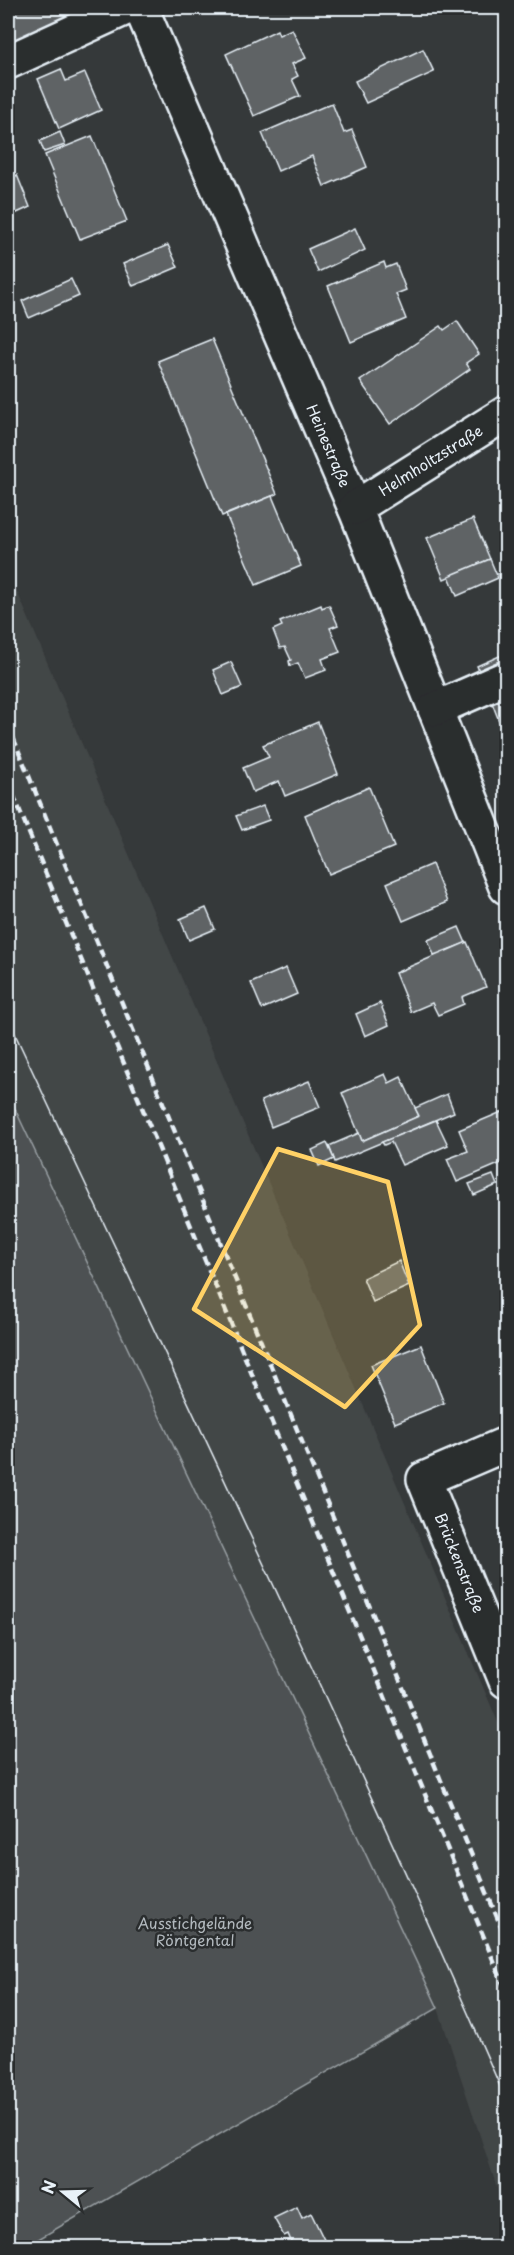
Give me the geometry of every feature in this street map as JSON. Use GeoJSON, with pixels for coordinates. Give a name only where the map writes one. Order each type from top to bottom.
{"type":"FeatureCollection","features":[{"type":"Feature","properties":{"kind":"street"},"geometry":{"type":"LineString","coordinates":[[8,62],[126,8]]}},
{"type":"Feature","properties":{"kind":"street","name":"Heinestraße"},"geometry":{"type":"LineString","coordinates":[[141,8],[355,508],[435,709],[498,842],[507,887]]}},
{"type":"Feature","properties":{"kind":"street","name":"Helmholtzstraße"},"geometry":{"type":"LineString","coordinates":[[355,508],[507,413]]}},
{"type":"Feature","properties":{"kind":"street"},"geometry":{"type":"LineString","coordinates":[[435,709],[507,678]]}},
{"type":"Feature","properties":{"kind":"street","name":"Brückenstraße"},"geometry":{"type":"LineString","coordinates":[[507,1444],[424,1479],[507,1681]]}},
{"type":"Feature","properties":{"kind":"highlighted area"},"geometry":{"type":"Polygon","coordinates":[[[278,1149],[388,1182],[420,1325],[345,1407],[194,1309],[278,1149]]]}},
{"type":"Feature","properties":{"kind":"shaded area"},"geometry":{"type":"Polygon","coordinates":[[[8,570],[506,1741],[506,2215],[438,2008],[8,1094],[8,570]]]}},
{"type":"Feature","properties":{"kind":"green space","name":"Ausstichgelände Röntgental"},"geometry":{"type":"Polygon","coordinates":[[[8,1094],[438,2008],[23,2248],[8,2247],[8,1094]]]}},
{"type":"Feature","properties":{"kind":"building"},"geometry":{"type":"Polygon","coordinates":[[[8,8],[61,8],[68,24],[8,49],[8,8]]]}},
{"type":"Feature","properties":{"kind":"building"},"geometry":{"type":"Polygon","coordinates":[[[292,29],[306,58],[292,64],[298,76],[292,79],[300,96],[254,116],[226,54],[277,30],[279,35],[292,29]]]}},
{"type":"Feature","properties":{"kind":"building"},"geometry":{"type":"Polygon","coordinates":[[[423,49],[434,72],[366,103],[355,81],[423,49]]]}},
{"type":"Feature","properties":{"kind":"building"},"geometry":{"type":"Polygon","coordinates":[[[61,69],[66,81],[85,73],[101,110],[59,129],[38,79],[61,69]]]}},
{"type":"Feature","properties":{"kind":"building"},"geometry":{"type":"Polygon","coordinates":[[[332,103],[344,133],[352,130],[367,167],[324,186],[312,156],[278,171],[262,133],[332,103]]]}},
{"type":"Feature","properties":{"kind":"building"},"geometry":{"type":"Polygon","coordinates":[[[60,132],[65,145],[44,152],[40,141],[60,132]]]}},
{"type":"Feature","properties":{"kind":"building"},"geometry":{"type":"Polygon","coordinates":[[[92,136],[127,221],[80,239],[45,155],[92,136]]]}},
{"type":"Feature","properties":{"kind":"building"},"geometry":{"type":"Polygon","coordinates":[[[17,175],[30,207],[8,217],[8,180],[17,175]]]}},
{"type":"Feature","properties":{"kind":"building"},"geometry":{"type":"Polygon","coordinates":[[[355,228],[365,250],[318,272],[308,249],[355,228]]]}},
{"type":"Feature","properties":{"kind":"building"},"geometry":{"type":"Polygon","coordinates":[[[168,245],[178,267],[133,286],[123,264],[168,245]]]}},
{"type":"Feature","properties":{"kind":"building"},"geometry":{"type":"Polygon","coordinates":[[[384,262],[386,268],[396,264],[406,290],[396,294],[406,319],[351,342],[328,286],[384,262]]]}},
{"type":"Feature","properties":{"kind":"building"},"geometry":{"type":"Polygon","coordinates":[[[71,279],[79,296],[29,318],[22,301],[71,279]]]}},
{"type":"Feature","properties":{"kind":"building"},"geometry":{"type":"Polygon","coordinates":[[[457,321],[479,354],[466,363],[470,369],[390,424],[360,381],[441,326],[444,330],[457,321]]]}},
{"type":"Feature","properties":{"kind":"building"},"geometry":{"type":"Polygon","coordinates":[[[212,339],[277,494],[222,516],[158,361],[212,339]]]}},
{"type":"Feature","properties":{"kind":"building"},"geometry":{"type":"Polygon","coordinates":[[[272,496],[301,566],[256,585],[226,515],[272,496]]]}},
{"type":"Feature","properties":{"kind":"building"},"geometry":{"type":"Polygon","coordinates":[[[473,519],[490,559],[444,579],[427,538],[473,519]]]}},
{"type":"Feature","properties":{"kind":"building"},"geometry":{"type":"Polygon","coordinates":[[[490,559],[498,578],[457,596],[449,576],[490,559]]]}},
{"type":"Feature","properties":{"kind":"building"},"geometry":{"type":"Polygon","coordinates":[[[321,605],[322,608],[329,605],[338,625],[330,628],[340,652],[322,659],[326,670],[305,678],[298,663],[290,666],[289,661],[291,660],[285,647],[280,648],[273,630],[282,626],[280,622],[321,605]]]}},
{"type":"Feature","properties":{"kind":"building"},"geometry":{"type":"Polygon","coordinates":[[[504,654],[506,673],[484,683],[477,666],[504,654]]]}},
{"type":"Feature","properties":{"kind":"building"},"geometry":{"type":"Polygon","coordinates":[[[231,662],[242,687],[223,695],[213,670],[231,662]]]}},
{"type":"Feature","properties":{"kind":"building"},"geometry":{"type":"Polygon","coordinates":[[[506,687],[506,739],[489,695],[506,687]]]}},
{"type":"Feature","properties":{"kind":"building"},"geometry":{"type":"Polygon","coordinates":[[[318,722],[338,774],[285,796],[279,781],[253,792],[243,768],[269,757],[263,745],[318,722]]]}},
{"type":"Feature","properties":{"kind":"building"},"geometry":{"type":"Polygon","coordinates":[[[369,787],[394,847],[329,874],[305,815],[369,787]]]}},
{"type":"Feature","properties":{"kind":"building"},"geometry":{"type":"Polygon","coordinates":[[[263,806],[269,820],[242,830],[236,816],[263,806]]]}},
{"type":"Feature","properties":{"kind":"building"},"geometry":{"type":"Polygon","coordinates":[[[432,864],[447,902],[403,921],[387,883],[432,864]]]}},
{"type":"Feature","properties":{"kind":"building"},"geometry":{"type":"Polygon","coordinates":[[[206,908],[215,929],[189,940],[180,919],[206,908]]]}},
{"type":"Feature","properties":{"kind":"building"},"geometry":{"type":"Polygon","coordinates":[[[459,927],[466,943],[434,955],[428,940],[459,927]]]}},
{"type":"Feature","properties":{"kind":"building"},"geometry":{"type":"Polygon","coordinates":[[[467,942],[486,987],[462,997],[464,1004],[438,1015],[432,1003],[411,1012],[395,973],[467,942]]]}},
{"type":"Feature","properties":{"kind":"building"},"geometry":{"type":"Polygon","coordinates":[[[286,968],[297,994],[262,1009],[251,983],[286,968]]]}},
{"type":"Feature","properties":{"kind":"building"},"geometry":{"type":"Polygon","coordinates":[[[380,1003],[389,1025],[365,1036],[356,1014],[380,1003]]]}},
{"type":"Feature","properties":{"kind":"building"},"geometry":{"type":"Polygon","coordinates":[[[385,1074],[389,1083],[401,1077],[419,1116],[362,1141],[342,1093],[385,1074]]]}},
{"type":"Feature","properties":{"kind":"building"},"geometry":{"type":"Polygon","coordinates":[[[309,1081],[320,1107],[271,1127],[261,1101],[309,1081]]]}},
{"type":"Feature","properties":{"kind":"building"},"geometry":{"type":"Polygon","coordinates":[[[447,1094],[454,1112],[335,1162],[329,1146],[359,1133],[362,1141],[419,1116],[415,1108],[447,1094]]]}},
{"type":"Feature","properties":{"kind":"building"},"geometry":{"type":"Polygon","coordinates":[[[504,1111],[506,1161],[457,1182],[447,1159],[468,1151],[459,1130],[504,1111]]]}},
{"type":"Feature","properties":{"kind":"building"},"geometry":{"type":"Polygon","coordinates":[[[436,1120],[448,1145],[402,1165],[391,1142],[384,1145],[382,1142],[436,1120]]]}},
{"type":"Feature","properties":{"kind":"building"},"geometry":{"type":"Polygon","coordinates":[[[327,1143],[334,1159],[319,1166],[312,1150],[327,1143]]]}},
{"type":"Feature","properties":{"kind":"building"},"geometry":{"type":"Polygon","coordinates":[[[493,1175],[497,1185],[474,1195],[469,1184],[493,1175]]]}},
{"type":"Feature","properties":{"kind":"building"},"geometry":{"type":"Polygon","coordinates":[[[399,1261],[409,1286],[373,1302],[363,1278],[399,1261]]]}},
{"type":"Feature","properties":{"kind":"building"},"geometry":{"type":"Polygon","coordinates":[[[421,1345],[444,1403],[395,1423],[371,1365],[421,1345]]]}},
{"type":"Feature","properties":{"kind":"building"},"geometry":{"type":"Polygon","coordinates":[[[297,2207],[302,2218],[311,2213],[328,2248],[294,2248],[288,2234],[284,2236],[274,2218],[297,2207]]]}},
{"type":"Feature","properties":{"kind":"tram line"},"geometry":{"type":"LineString","coordinates":[[8,1019],[323,1693],[506,2100]]}},
{"type":"Feature","properties":{"kind":"railway"},"geometry":{"type":"LineString","coordinates":[[8,725],[506,1939]]}},
{"type":"Feature","properties":{"kind":"railway"},"geometry":{"type":"LineString","coordinates":[[8,782],[506,1991]]}}]}
